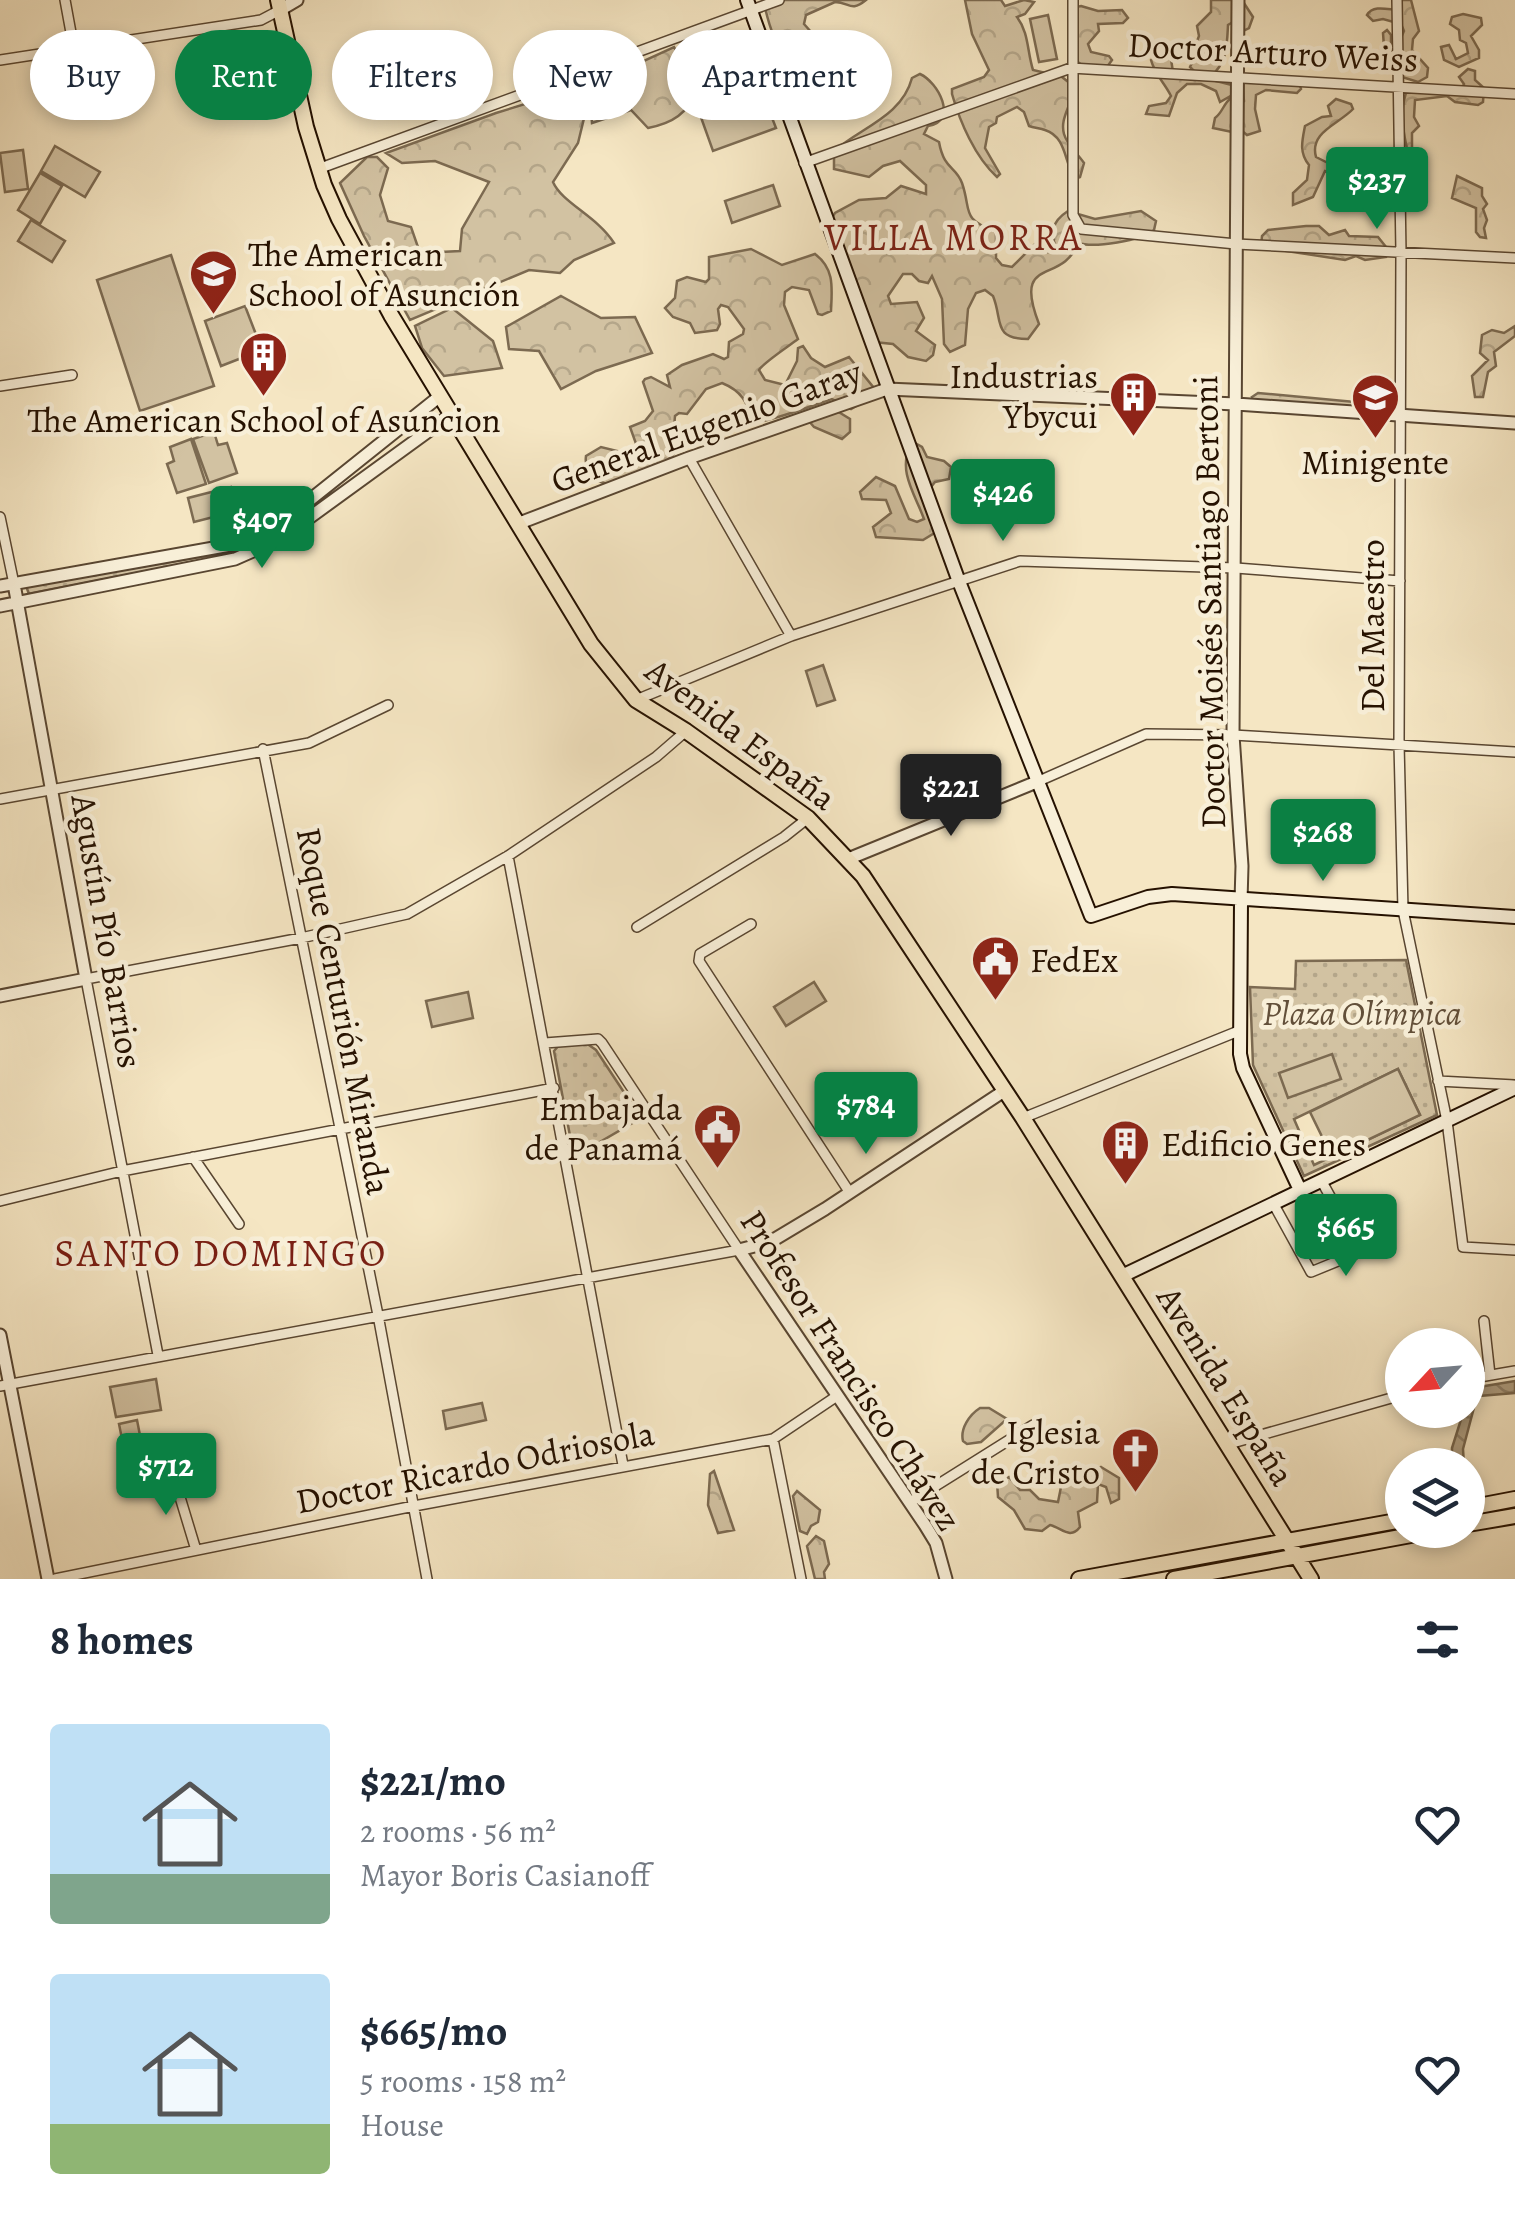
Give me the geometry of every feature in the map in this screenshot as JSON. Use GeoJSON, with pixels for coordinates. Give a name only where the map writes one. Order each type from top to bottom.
{"type":"FeatureCollection","features":[{"type":"Feature","properties":{"kind":"main road","name":"Avenida España"},"geometry":{"type":"LineString","coordinates":[[279,5],[318,169],[366,272],[592,644],[636,700],[686,730],[808,818],[848,858],[890,913],[1023,1118],[1311,1579]]}},
{"type":"Feature","properties":{"kind":"main road"},"geometry":{"type":"LineString","coordinates":[[749,5],[958,579],[1091,916],[1160,894],[1189,894],[1240,901],[1515,917]]}},
{"type":"Feature","properties":{"kind":"main road","name":"Doctor Moisés Santiago Bertoni"},"geometry":{"type":"LineString","coordinates":[[1240,901],[1243,1068],[1297,1184]]}},
{"type":"Feature","properties":{"kind":"main road"},"geometry":{"type":"LineString","coordinates":[[1122,1276],[1273,1204],[1297,1184],[1321,1180],[1515,1086]]}},
{"type":"Feature","properties":{"kind":"main road"},"geometry":{"type":"LineString","coordinates":[[1485,1510],[1515,1499]]}},
{"type":"Feature","properties":{"kind":"main road"},"geometry":{"type":"LineString","coordinates":[[1485,1516],[1515,1516]]}},
{"type":"Feature","properties":{"kind":"main road"},"geometry":{"type":"LineString","coordinates":[[1078,1579],[1385,1523]]}},
{"type":"Feature","properties":{"kind":"main road"},"geometry":{"type":"LineString","coordinates":[[1174,1579],[1385,1540]]}},
{"type":"Feature","properties":{"kind":"street"},"geometry":{"type":"LineString","coordinates":[[65,0],[71,30]]}},
{"type":"Feature","properties":{"kind":"street"},"geometry":{"type":"LineString","coordinates":[[155,36],[260,20],[279,5],[297,0]]}},
{"type":"Feature","properties":{"kind":"street"},"geometry":{"type":"LineString","coordinates":[[318,169],[749,5],[780,0]]}},
{"type":"Feature","properties":{"kind":"street"},"geometry":{"type":"LineString","coordinates":[[1073,0],[1073,215],[1080,229],[1236,244],[1515,258]]}},
{"type":"Feature","properties":{"kind":"street","name":"Doctor Moisés Santiago Bertoni"},"geometry":{"type":"LineString","coordinates":[[1238,0],[1234,735],[1242,866],[1240,901]]}},
{"type":"Feature","properties":{"kind":"street","name":"Del Maestro"},"geometry":{"type":"LineString","coordinates":[[1397,0],[1401,253],[1399,744],[1404,910],[1446,1121],[1463,1247],[1515,1250]]}},
{"type":"Feature","properties":{"kind":"street"},"geometry":{"type":"LineString","coordinates":[[0,60],[30,56]]}},
{"type":"Feature","properties":{"kind":"street","name":"Doctor Arturo Weiss"},"geometry":{"type":"LineString","coordinates":[[804,164],[1071,68],[1515,94]]}},
{"type":"Feature","properties":{"kind":"street"},"geometry":{"type":"LineString","coordinates":[[0,386],[72,375]]}},
{"type":"Feature","properties":{"kind":"street","name":"General Eugenio Garay"},"geometry":{"type":"LineString","coordinates":[[516,524],[887,389],[1236,404],[1515,423]]}},
{"type":"Feature","properties":{"kind":"street"},"geometry":{"type":"LineString","coordinates":[[0,586],[236,544],[262,535],[440,396]]}},
{"type":"Feature","properties":{"kind":"street"},"geometry":{"type":"LineString","coordinates":[[0,606],[235,559],[255,551],[280,539],[452,414]]}},
{"type":"Feature","properties":{"kind":"street"},"geometry":{"type":"LineString","coordinates":[[689,458],[791,636]]}},
{"type":"Feature","properties":{"kind":"street","name":"Agustín Pío Barrios"},"geometry":{"type":"LineString","coordinates":[[0,518],[158,1355]]}},
{"type":"Feature","properties":{"kind":"street"},"geometry":{"type":"LineString","coordinates":[[636,700],[791,636],[1020,561],[1236,568],[1400,581]]}},
{"type":"Feature","properties":{"kind":"street"},"geometry":{"type":"LineString","coordinates":[[0,799],[309,743],[388,706]]}},
{"type":"Feature","properties":{"kind":"street"},"geometry":{"type":"LineString","coordinates":[[0,996],[392,920],[508,856],[656,757],[686,730]]}},
{"type":"Feature","properties":{"kind":"street"},"geometry":{"type":"LineString","coordinates":[[848,858],[1138,736],[1234,735],[1515,752]]}},
{"type":"Feature","properties":{"kind":"street","name":"Roque Centurión Miranda"},"geometry":{"type":"LineString","coordinates":[[263,749],[378,1315],[427,1579]]}},
{"type":"Feature","properties":{"kind":"street"},"geometry":{"type":"LineString","coordinates":[[637,926],[784,838],[808,818]]}},
{"type":"Feature","properties":{"kind":"street"},"geometry":{"type":"LineString","coordinates":[[508,856],[624,1466]]}},
{"type":"Feature","properties":{"kind":"street"},"geometry":{"type":"LineString","coordinates":[[751,924],[700,954],[699,961],[850,1193]]}},
{"type":"Feature","properties":{"kind":"street"},"geometry":{"type":"LineString","coordinates":[[1023,1118],[1242,1030]]}},
{"type":"Feature","properties":{"kind":"street","name":"Profesor Francisco Chávez"},"geometry":{"type":"LineString","coordinates":[[545,1042],[598,1039],[602,1043],[910,1502],[936,1543],[946,1579]]}},
{"type":"Feature","properties":{"kind":"street"},"geometry":{"type":"LineString","coordinates":[[1438,1081],[1515,1086]]}},
{"type":"Feature","properties":{"kind":"street"},"geometry":{"type":"LineString","coordinates":[[0,1201],[122,1171],[554,1088]]}},
{"type":"Feature","properties":{"kind":"street"},"geometry":{"type":"LineString","coordinates":[[5,1385],[591,1279],[770,1242],[1004,1090]]}},
{"type":"Feature","properties":{"kind":"street"},"geometry":{"type":"LineString","coordinates":[[193,1157],[239,1224]]}},
{"type":"Feature","properties":{"kind":"street"},"geometry":{"type":"LineString","coordinates":[[1273,1204],[1311,1272],[1342,1260],[1358,1249],[1321,1180]]}},
{"type":"Feature","properties":{"kind":"street"},"geometry":{"type":"LineString","coordinates":[[1484,1321],[1490,1375]]}},
{"type":"Feature","properties":{"kind":"street"},"geometry":{"type":"LineString","coordinates":[[0,1335],[5,1385],[52,1579]]}},
{"type":"Feature","properties":{"kind":"street"},"geometry":{"type":"LineString","coordinates":[[1485,1376],[1515,1371]]}},
{"type":"Feature","properties":{"kind":"street","name":"Doctor Ricardo Odriosola"},"geometry":{"type":"LineString","coordinates":[[52,1579],[773,1439],[836,1396]]}},
{"type":"Feature","properties":{"kind":"street"},"geometry":{"type":"LineString","coordinates":[[1229,1444],[1385,1400]]}},
{"type":"Feature","properties":{"kind":"street"},"geometry":{"type":"LineString","coordinates":[[910,1502],[1033,1425]]}},
{"type":"Feature","properties":{"kind":"street"},"geometry":{"type":"LineString","coordinates":[[773,1439],[800,1579]]}},
{"type":"Feature","properties":{"kind":"street"},"geometry":{"type":"LineString","coordinates":[[173,1474],[196,1550]]}},
{"type":"Feature","properties":{"kind":"green space"},"geometry":{"type":"Polygon","coordinates":[[[763,0],[866,0],[853,6],[835,2],[806,15],[804,24],[809,30],[772,30],[763,0]]]}},
{"type":"Feature","properties":{"kind":"green space"},"geometry":{"type":"Polygon","coordinates":[[[965,0],[1001,0],[1005,6],[1024,0],[1034,2],[1025,14],[1017,17],[1026,36],[1033,70],[1062,77],[1072,85],[1063,127],[1068,142],[1084,163],[1080,177],[1075,179],[1071,173],[1057,138],[1029,126],[1024,112],[1017,107],[997,117],[989,127],[985,148],[1000,174],[997,177],[982,160],[952,94],[952,89],[984,77],[989,70],[972,34],[965,0]]]}},
{"type":"Feature","properties":{"kind":"green space"},"geometry":{"type":"Polygon","coordinates":[[[1211,0],[1242,0],[1253,17],[1249,28],[1243,31],[1233,22],[1228,25],[1223,60],[1210,77],[1201,78],[1190,67],[1207,53],[1196,44],[1197,26],[1211,12],[1211,0]]]}},
{"type":"Feature","properties":{"kind":"green space"},"geometry":{"type":"Polygon","coordinates":[[[1396,0],[1411,0],[1419,31],[1412,50],[1428,68],[1427,77],[1418,82],[1402,77],[1400,59],[1384,47],[1383,33],[1387,30],[1391,47],[1396,49],[1404,31],[1401,24],[1383,19],[1373,21],[1367,15],[1376,9],[1396,10],[1396,0]]]}},
{"type":"Feature","properties":{"kind":"green space"},"geometry":{"type":"Polygon","coordinates":[[[1076,7],[1098,11],[1122,10],[1128,18],[1123,23],[1098,24],[1099,31],[1088,44],[1091,52],[1109,56],[1112,60],[1107,67],[1084,67],[1073,58],[1076,7]]]}},
{"type":"Feature","properties":{"kind":"green space"},"geometry":{"type":"Polygon","coordinates":[[[1463,14],[1481,18],[1482,25],[1471,36],[1479,58],[1459,67],[1444,60],[1441,47],[1449,45],[1456,59],[1468,53],[1459,30],[1450,24],[1452,17],[1463,14]]]}},
{"type":"Feature","properties":{"kind":"green space"},"geometry":{"type":"Polygon","coordinates":[[[1048,15],[1057,59],[1039,62],[1030,19],[1048,15]]]}},
{"type":"Feature","properties":{"kind":"green space"},"geometry":{"type":"Polygon","coordinates":[[[667,50],[667,120],[672,120],[648,128],[640,120],[647,120],[647,59],[667,50]]]}},
{"type":"Feature","properties":{"kind":"green space"},"geometry":{"type":"Polygon","coordinates":[[[1158,53],[1171,59],[1173,72],[1232,85],[1234,94],[1220,102],[1216,91],[1201,84],[1187,84],[1177,93],[1169,116],[1146,114],[1149,106],[1166,103],[1171,96],[1151,60],[1158,53]]]}},
{"type":"Feature","properties":{"kind":"green space"},"geometry":{"type":"Polygon","coordinates":[[[1468,69],[1475,71],[1475,80],[1484,88],[1483,102],[1455,102],[1447,96],[1415,100],[1414,117],[1419,126],[1412,133],[1412,149],[1407,149],[1402,118],[1408,87],[1462,88],[1459,77],[1468,69]]]}},
{"type":"Feature","properties":{"kind":"green space"},"geometry":{"type":"Polygon","coordinates":[[[920,74],[939,93],[942,117],[928,126],[924,134],[939,142],[944,158],[959,178],[972,218],[996,232],[996,258],[1002,265],[1012,267],[1038,241],[1047,243],[1048,252],[1057,251],[1054,228],[1068,211],[1095,219],[1141,211],[1156,221],[1154,230],[1106,244],[1078,243],[1071,256],[1035,279],[1032,302],[1039,324],[1028,339],[1004,332],[993,296],[985,290],[976,293],[968,309],[965,345],[950,352],[944,344],[942,299],[932,276],[928,283],[912,274],[903,274],[888,296],[891,304],[917,302],[924,318],[916,331],[935,345],[933,355],[926,361],[908,357],[893,344],[874,342],[831,220],[835,213],[859,200],[886,198],[901,186],[926,194],[926,185],[900,161],[883,166],[869,177],[834,169],[834,151],[877,120],[892,120],[892,109],[912,78],[920,74]]]}},
{"type":"Feature","properties":{"kind":"green space"},"geometry":{"type":"Polygon","coordinates":[[[1298,79],[1301,89],[1297,93],[1266,90],[1256,95],[1260,131],[1247,135],[1241,130],[1213,128],[1215,118],[1231,98],[1244,101],[1242,81],[1298,79]]]}},
{"type":"Feature","properties":{"kind":"green space"},"geometry":{"type":"Polygon","coordinates":[[[1336,99],[1351,104],[1353,109],[1321,135],[1316,157],[1326,162],[1340,159],[1348,164],[1353,196],[1336,200],[1338,175],[1325,171],[1313,197],[1293,205],[1293,193],[1307,180],[1309,165],[1302,147],[1305,126],[1331,116],[1328,106],[1336,99]]]}},
{"type":"Feature","properties":{"kind":"green space"},"geometry":{"type":"Polygon","coordinates":[[[513,108],[513,120],[584,120],[578,143],[553,182],[614,243],[574,260],[560,273],[529,270],[410,320],[340,183],[367,157],[377,157],[388,168],[380,195],[388,221],[411,227],[420,253],[460,251],[462,229],[489,182],[435,161],[402,163],[386,153],[477,120],[493,120],[496,113],[513,108]]]}},
{"type":"Feature","properties":{"kind":"green space"},"geometry":{"type":"Polygon","coordinates":[[[702,120],[773,120],[776,128],[713,151],[702,120]]]}},
{"type":"Feature","properties":{"kind":"green space"},"geometry":{"type":"Polygon","coordinates":[[[55,146],[100,172],[85,197],[41,171],[55,146]]]}},
{"type":"Feature","properties":{"kind":"green space"},"geometry":{"type":"Polygon","coordinates":[[[23,150],[28,189],[5,192],[0,153],[23,150]]]}},
{"type":"Feature","properties":{"kind":"green space"},"geometry":{"type":"Polygon","coordinates":[[[40,173],[62,186],[40,224],[18,210],[40,173]]]}},
{"type":"Feature","properties":{"kind":"green space"},"geometry":{"type":"Polygon","coordinates":[[[1457,176],[1482,188],[1487,204],[1483,209],[1486,238],[1476,232],[1476,208],[1452,198],[1457,176]]]}},
{"type":"Feature","properties":{"kind":"green space"},"geometry":{"type":"Polygon","coordinates":[[[773,185],[780,206],[732,223],[725,201],[773,185]]]}},
{"type":"Feature","properties":{"kind":"green space"},"geometry":{"type":"Polygon","coordinates":[[[31,220],[65,241],[52,262],[18,241],[31,220]]]}},
{"type":"Feature","properties":{"kind":"green space"},"geometry":{"type":"Polygon","coordinates":[[[1319,226],[1329,235],[1345,230],[1349,236],[1378,237],[1386,247],[1386,257],[1365,260],[1356,256],[1345,260],[1261,247],[1262,236],[1268,230],[1319,226]]]}},
{"type":"Feature","properties":{"kind":"green space"},"geometry":{"type":"Polygon","coordinates":[[[751,249],[782,265],[815,254],[826,266],[831,280],[831,311],[822,315],[818,314],[809,290],[792,287],[785,292],[784,305],[798,339],[759,370],[765,380],[785,385],[797,361],[798,348],[803,346],[811,358],[825,367],[849,357],[878,393],[851,409],[832,399],[753,422],[743,398],[722,383],[706,389],[687,414],[675,416],[679,446],[666,461],[607,484],[598,480],[588,470],[586,456],[601,447],[639,452],[630,427],[645,421],[653,411],[645,379],[651,377],[670,387],[667,375],[713,354],[728,357],[729,342],[743,334],[744,329],[728,307],[721,305],[717,330],[695,333],[690,323],[673,317],[665,308],[675,298],[677,281],[687,277],[706,282],[709,257],[751,249]]]}},
{"type":"Feature","properties":{"kind":"green space"},"geometry":{"type":"Polygon","coordinates":[[[171,255],[214,386],[140,411],[97,280],[171,255]]]}},
{"type":"Feature","properties":{"kind":"green space"},"geometry":{"type":"Polygon","coordinates":[[[561,296],[601,318],[635,317],[652,353],[596,371],[561,389],[539,351],[509,349],[506,327],[561,296]]]}},
{"type":"Feature","properties":{"kind":"green space"},"geometry":{"type":"Polygon","coordinates":[[[245,306],[262,350],[221,366],[205,321],[245,306]]]}},
{"type":"Feature","properties":{"kind":"green space"},"geometry":{"type":"Polygon","coordinates":[[[452,308],[493,341],[502,368],[444,376],[422,348],[415,326],[452,308]]]}},
{"type":"Feature","properties":{"kind":"green space"},"geometry":{"type":"Polygon","coordinates":[[[1515,326],[1515,336],[1494,352],[1496,366],[1488,372],[1483,397],[1475,397],[1472,376],[1488,360],[1480,353],[1482,335],[1492,330],[1504,333],[1515,326]]]}},
{"type":"Feature","properties":{"kind":"green space"},"geometry":{"type":"Polygon","coordinates":[[[1258,393],[1355,402],[1391,400],[1396,405],[1390,410],[1255,401],[1252,397],[1258,393]]]}},
{"type":"Feature","properties":{"kind":"green space"},"geometry":{"type":"Polygon","coordinates":[[[837,411],[850,419],[850,432],[842,439],[814,427],[808,420],[837,411]]]}},
{"type":"Feature","properties":{"kind":"green space"},"geometry":{"type":"Polygon","coordinates":[[[214,432],[218,445],[227,443],[237,473],[209,483],[193,439],[214,432]]]}},
{"type":"Feature","properties":{"kind":"green space"},"geometry":{"type":"Polygon","coordinates":[[[191,439],[206,484],[177,493],[167,464],[174,461],[170,447],[191,439]]]}},
{"type":"Feature","properties":{"kind":"green space"},"geometry":{"type":"Polygon","coordinates":[[[915,443],[927,457],[951,467],[949,479],[931,487],[936,532],[923,540],[876,537],[873,527],[891,513],[886,500],[862,499],[860,492],[876,477],[895,486],[909,519],[924,519],[907,474],[907,456],[915,443]]]}},
{"type":"Feature","properties":{"kind":"green space"},"geometry":{"type":"Polygon","coordinates":[[[231,487],[237,511],[194,522],[188,498],[231,487]]]}},
{"type":"Feature","properties":{"kind":"green space"},"geometry":{"type":"Polygon","coordinates":[[[238,553],[29,594],[26,586],[238,553]]]}},
{"type":"Feature","properties":{"kind":"green space"},"geometry":{"type":"Polygon","coordinates":[[[823,665],[835,700],[817,706],[806,671],[823,665]]]}},
{"type":"Feature","properties":{"kind":"green space","name":"Plaza Olímpica"},"geometry":{"type":"Polygon","coordinates":[[[1406,960],[1437,1115],[1304,1176],[1253,1065],[1250,987],[1295,989],[1296,961],[1406,960]],[[1398,1069],[1294,1119],[1314,1165],[1420,1115],[1398,1069]]]}},
{"type":"Feature","properties":{"kind":"green space"},"geometry":{"type":"Polygon","coordinates":[[[814,982],[826,1001],[786,1026],[774,1007],[814,982]]]}},
{"type":"Feature","properties":{"kind":"green space"},"geometry":{"type":"Polygon","coordinates":[[[468,992],[473,1018],[432,1027],[426,1001],[468,992]]]}},
{"type":"Feature","properties":{"kind":"green space"},"geometry":{"type":"Polygon","coordinates":[[[586,1043],[596,1050],[641,1118],[574,1157],[554,1051],[560,1044],[586,1043]]]}},
{"type":"Feature","properties":{"kind":"green space"},"geometry":{"type":"Polygon","coordinates":[[[1332,1054],[1341,1079],[1288,1098],[1279,1073],[1332,1054]]]}},
{"type":"Feature","properties":{"kind":"green space"},"geometry":{"type":"Polygon","coordinates":[[[1398,1069],[1420,1115],[1332,1157],[1310,1112],[1398,1069]]]}},
{"type":"Feature","properties":{"kind":"green space"},"geometry":{"type":"Polygon","coordinates":[[[156,1379],[161,1410],[116,1417],[110,1387],[156,1379]]]}},
{"type":"Feature","properties":{"kind":"green space"},"geometry":{"type":"Polygon","coordinates":[[[482,1403],[486,1420],[446,1429],[443,1411],[482,1403]]]}},
{"type":"Feature","properties":{"kind":"green space"},"geometry":{"type":"Polygon","coordinates":[[[980,1408],[989,1408],[1007,1419],[981,1442],[967,1444],[962,1436],[964,1427],[980,1408]]]}},
{"type":"Feature","properties":{"kind":"green space"},"geometry":{"type":"Polygon","coordinates":[[[137,1420],[144,1456],[126,1459],[119,1424],[137,1420]]]}},
{"type":"Feature","properties":{"kind":"green space"},"geometry":{"type":"Polygon","coordinates":[[[1101,1467],[1119,1478],[1119,1499],[1111,1503],[1106,1487],[1098,1484],[1097,1502],[1078,1512],[1080,1527],[1073,1533],[1050,1525],[1042,1531],[1025,1529],[1014,1510],[998,1497],[997,1482],[1009,1477],[1020,1490],[1030,1490],[1039,1499],[1058,1502],[1061,1487],[1101,1467]]]}},
{"type":"Feature","properties":{"kind":"green space"},"geometry":{"type":"Polygon","coordinates":[[[714,1471],[734,1530],[718,1533],[708,1505],[710,1474],[714,1471]]]}},
{"type":"Feature","properties":{"kind":"green space"},"geometry":{"type":"Polygon","coordinates":[[[797,1491],[820,1510],[818,1522],[807,1534],[800,1531],[793,1496],[797,1491]]]}},
{"type":"Feature","properties":{"kind":"green space"},"geometry":{"type":"Polygon","coordinates":[[[816,1536],[824,1541],[829,1564],[825,1579],[815,1579],[807,1546],[816,1536]]]}},
{"type":"Feature","properties":{"kind":"water"},"geometry":{"type":"Polygon","coordinates":[[[1515,1381],[1515,1393],[1485,1396],[1485,1386],[1515,1381]]]}},
{"type":"Feature","properties":{"kind":"water"},"geometry":{"type":"Polygon","coordinates":[[[1458,1428],[1469,1428],[1463,1448],[1452,1448],[1458,1428]]]}},
{"type":"Feature","properties":{"kind":"place","name":"The American School of Asunción"},"geometry":{"type":"Point","coordinates":[213,316]}},
{"type":"Feature","properties":{"kind":"place","name":"The American School of Asuncion"},"geometry":{"type":"Point","coordinates":[264,398]}},
{"type":"Feature","properties":{"kind":"place","name":"Industrias Ybycui"},"geometry":{"type":"Point","coordinates":[1133,438]}},
{"type":"Feature","properties":{"kind":"place","name":"Minigente"},"geometry":{"type":"Point","coordinates":[1375,440]}},
{"type":"Feature","properties":{"kind":"place","name":"FedEx"},"geometry":{"type":"Point","coordinates":[995,1002]}},
{"type":"Feature","properties":{"kind":"place","name":"Embajada de Panamá"},"geometry":{"type":"Point","coordinates":[717,1170]}},
{"type":"Feature","properties":{"kind":"place","name":"Edificio Genes"},"geometry":{"type":"Point","coordinates":[1126,1186]}},
{"type":"Feature","properties":{"kind":"place","name":"Iglesia de Cristo"},"geometry":{"type":"Point","coordinates":[1135,1494]}},
{"type":"Feature","properties":{"kind":"district","name":"VILLA MORRA"},"geometry":{"type":"Point","coordinates":[954,237]}},
{"type":"Feature","properties":{"kind":"district","name":"SANTO DOMINGO"},"geometry":{"type":"Point","coordinates":[221,1253]}}]}
